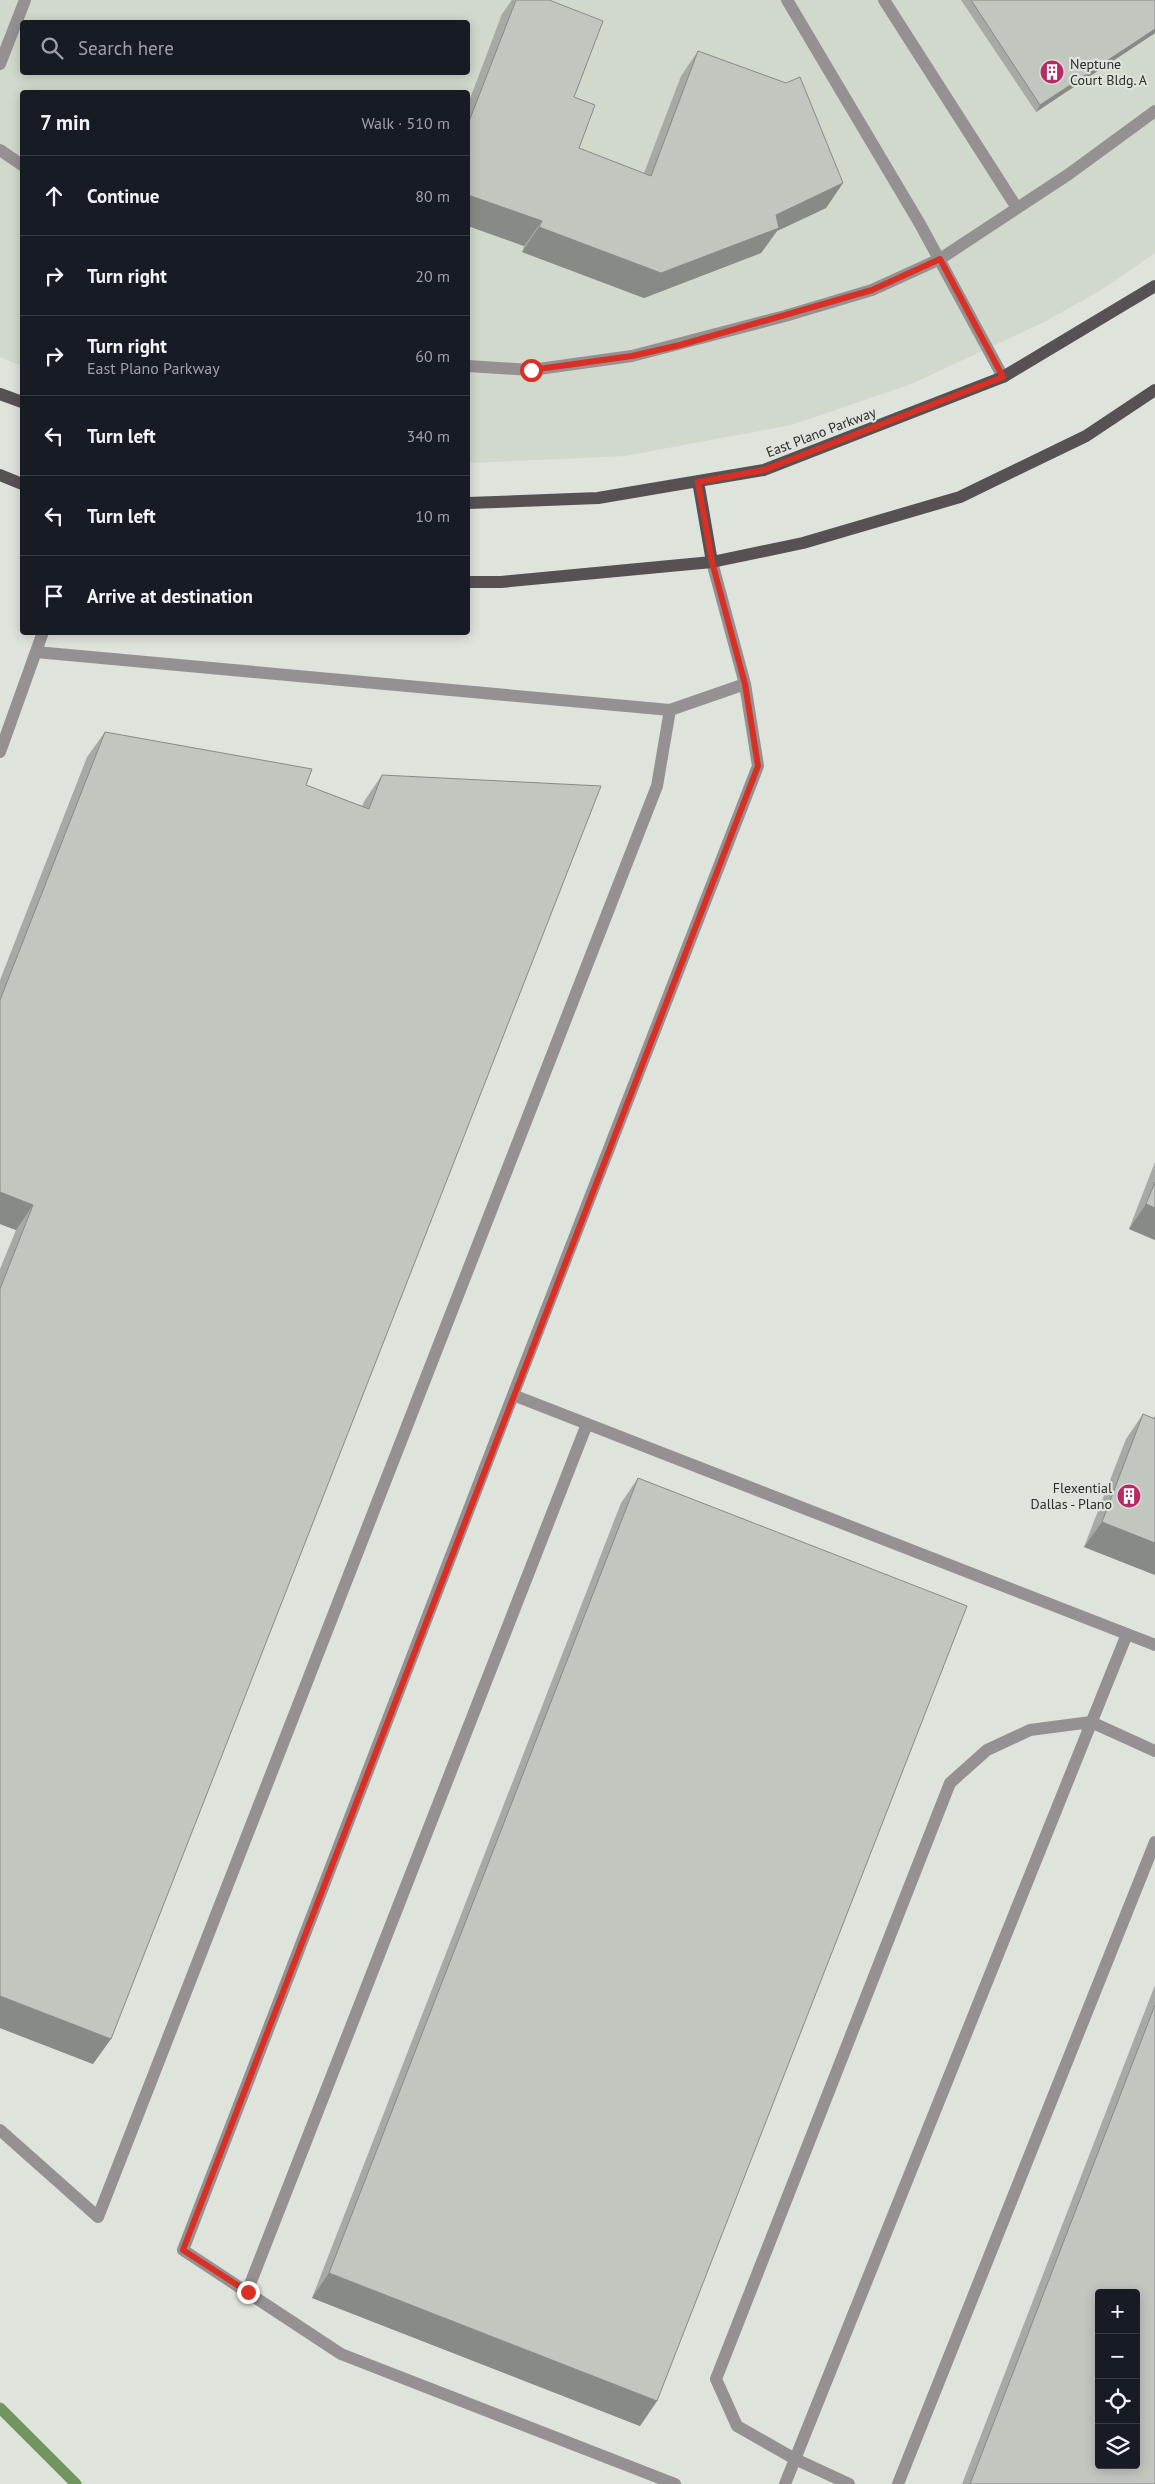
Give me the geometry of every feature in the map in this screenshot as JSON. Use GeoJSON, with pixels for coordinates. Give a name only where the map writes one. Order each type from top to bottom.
{"type":"FeatureCollection","features":[{"type":"Feature","properties":{"kind":"main road","name":"East Plano Parkway"},"geometry":{"type":"LineString","coordinates":[[470,503],[598,498],[764,470],[1003,377],[1155,286]]}},
{"type":"Feature","properties":{"kind":"main road"},"geometry":{"type":"LineString","coordinates":[[470,582],[501,582],[712,562],[803,543],[960,497],[1086,436],[1155,390]]}},
{"type":"Feature","properties":{"kind":"main road"},"geometry":{"type":"LineString","coordinates":[[0,394],[20,401]]}},
{"type":"Feature","properties":{"kind":"main road"},"geometry":{"type":"LineString","coordinates":[[0,475],[20,483]]}},
{"type":"Feature","properties":{"kind":"main road"},"geometry":{"type":"LineString","coordinates":[[698,482],[712,562]]}},
{"type":"Feature","properties":{"kind":"street"},"geometry":{"type":"LineString","coordinates":[[0,64],[25,0]]}},
{"type":"Feature","properties":{"kind":"street"},"geometry":{"type":"LineString","coordinates":[[787,0],[940,259],[1003,377]]}},
{"type":"Feature","properties":{"kind":"street"},"geometry":{"type":"LineString","coordinates":[[884,0],[1017,208]]}},
{"type":"Feature","properties":{"kind":"street"},"geometry":{"type":"LineString","coordinates":[[470,366],[531,370],[632,356],[785,316],[872,290],[940,259],[1017,208],[1155,111]]}},
{"type":"Feature","properties":{"kind":"street"},"geometry":{"type":"LineString","coordinates":[[0,150],[20,164]]}},
{"type":"Feature","properties":{"kind":"street"},"geometry":{"type":"LineString","coordinates":[[675,2484],[341,2354],[183,2250],[758,766],[745,684],[712,562]]}},
{"type":"Feature","properties":{"kind":"street"},"geometry":{"type":"LineString","coordinates":[[0,752],[42,635]]}},
{"type":"Feature","properties":{"kind":"street"},"geometry":{"type":"LineString","coordinates":[[36,652],[670,710],[745,684]]}},
{"type":"Feature","properties":{"kind":"street"},"geometry":{"type":"LineString","coordinates":[[0,2130],[98,2217],[656,786],[670,710]]}},
{"type":"Feature","properties":{"kind":"street"},"geometry":{"type":"LineString","coordinates":[[513,1395],[1155,1645]]}},
{"type":"Feature","properties":{"kind":"street"},"geometry":{"type":"LineString","coordinates":[[248,2292],[587,1424]]}},
{"type":"Feature","properties":{"kind":"street"},"geometry":{"type":"LineString","coordinates":[[785,2484],[1127,1634]]}},
{"type":"Feature","properties":{"kind":"street"},"geometry":{"type":"LineString","coordinates":[[849,2484],[795,2459],[737,2426],[716,2379],[950,1782],[987,1750],[1030,1730],[1091,1722],[1155,1751]]}},
{"type":"Feature","properties":{"kind":"street"},"geometry":{"type":"LineString","coordinates":[[898,2484],[1155,1842]]}},
{"type":"Feature","properties":{"kind":"shaded area"},"geometry":{"type":"Polygon","coordinates":[[[0,0],[1155,0],[1155,253],[1103,289],[1044,322],[909,385],[791,425],[625,456],[470,463],[470,90],[20,90],[20,365],[0,357],[0,0]]]}},
{"type":"Feature","properties":{"kind":"building"},"geometry":{"type":"Polygon","coordinates":[[[516,0],[549,0],[603,21],[574,97],[595,105],[579,148],[651,176],[698,51],[786,83],[800,77],[843,183],[776,215],[779,228],[661,273],[539,227],[542,221],[470,196],[470,119],[516,0]]]}},
{"type":"Feature","properties":{"kind":"building","name":"Neptune Court Bldg. A"},"geometry":{"type":"Polygon","coordinates":[[[971,0],[1155,0],[1155,29],[1040,105],[971,0]]]}},
{"type":"Feature","properties":{"kind":"building"},"geometry":{"type":"Polygon","coordinates":[[[105,732],[312,769],[306,785],[369,809],[382,775],[601,786],[111,2039],[0,1996],[0,1289],[33,1205],[0,1192],[0,1000],[105,732]]]}},
{"type":"Feature","properties":{"kind":"building"},"geometry":{"type":"Polygon","coordinates":[[[1155,1182],[1155,1208],[1146,1204],[1155,1182]]]}},
{"type":"Feature","properties":{"kind":"building"},"geometry":{"type":"Polygon","coordinates":[[[1143,1414],[1155,1419],[1155,1543],[1102,1522],[1143,1414]]]}},
{"type":"Feature","properties":{"kind":"building"},"geometry":{"type":"Polygon","coordinates":[[[638,1478],[967,1606],[657,2401],[329,2273],[638,1478]]]}},
{"type":"Feature","properties":{"kind":"building"},"geometry":{"type":"Polygon","coordinates":[[[1155,2005],[1155,2484],[970,2484],[1155,2005]]]}},
{"type":"Feature","properties":{"kind":"waterway"},"geometry":{"type":"LineString","coordinates":[[0,2408],[76,2484]]}},
{"type":"Feature","properties":{"kind":"place","name":"Neptune Court Bldg. A"},"geometry":{"type":"Point","coordinates":[1052,72]}},
{"type":"Feature","properties":{"kind":"place","name":"Flexential Dallas - Plano"},"geometry":{"type":"Point","coordinates":[1129,1496]}},
{"type":"Feature","properties":{"kind":"route"},"geometry":{"type":"LineString","coordinates":[[248,2292],[183,2250],[758,766],[745,684],[712,562],[698,482],[764,470],[1003,377],[940,259],[872,290],[680,345],[632,356],[531,370]]}}]}
